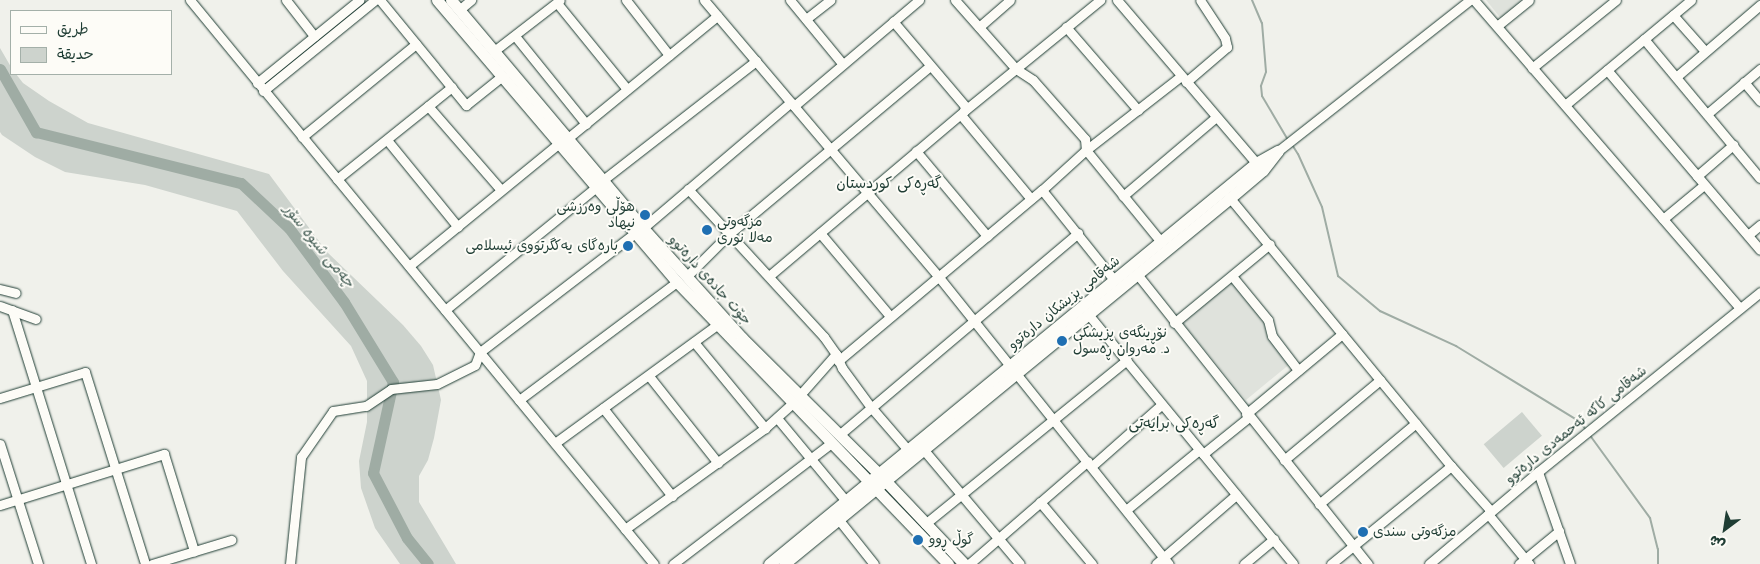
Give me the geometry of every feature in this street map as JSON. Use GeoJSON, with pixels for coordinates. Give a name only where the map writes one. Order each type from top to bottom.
{"type":"FeatureCollection","features":[{"type":"Feature","properties":{"kind":"main road","name":"جۆت جادەی دارەتوو"},"geometry":{"type":"LineString","coordinates":[[437,0],[501,77],[563,141]]}},
{"type":"Feature","properties":{"kind":"main road","name":"جۆت جادەی دارەتوو"},"geometry":{"type":"LineString","coordinates":[[451,0],[494,51],[563,141],[639,231],[796,400],[831,444],[878,481],[925,524],[964,564]]}},
{"type":"Feature","properties":{"kind":"main road","name":"شەقامی پزیشکان دارەتوو"},"geometry":{"type":"LineString","coordinates":[[878,481],[908,450],[1088,314],[1134,271],[1160,242],[1256,163],[1276,153]]}},
{"type":"Feature","properties":{"kind":"main road","name":"شەقامی پزیشکان دارەتوو"},"geometry":{"type":"LineString","coordinates":[[878,481],[923,449],[1114,280],[1134,271],[1230,198],[1276,153]]}},
{"type":"Feature","properties":{"kind":"main road","name":"جۆت جادەی دارەتوو"},"geometry":{"type":"LineString","coordinates":[[682,279],[716,325],[796,400],[839,435],[948,564]]}},
{"type":"Feature","properties":{"kind":"main road"},"geometry":{"type":"LineString","coordinates":[[769,564],[846,501],[878,481]]}},
{"type":"Feature","properties":{"kind":"main road"},"geometry":{"type":"LineString","coordinates":[[784,564],[839,520],[878,481]]}},
{"type":"Feature","properties":{"kind":"street"},"geometry":{"type":"LineString","coordinates":[[190,0],[654,564]]}},
{"type":"Feature","properties":{"kind":"street"},"geometry":{"type":"LineString","coordinates":[[286,0],[314,36]]}},
{"type":"Feature","properties":{"kind":"street"},"geometry":{"type":"LineString","coordinates":[[257,83],[360,0]]}},
{"type":"Feature","properties":{"kind":"street"},"geometry":{"type":"LineString","coordinates":[[263,91],[375,0]]}},
{"type":"Feature","properties":{"kind":"street"},"geometry":{"type":"LineString","coordinates":[[380,0],[466,105],[501,77]]}},
{"type":"Feature","properties":{"kind":"street"},"geometry":{"type":"LineString","coordinates":[[459,10],[471,0]]}},
{"type":"Feature","properties":{"kind":"street"},"geometry":{"type":"LineString","coordinates":[[626,0],[669,55]]}},
{"type":"Feature","properties":{"kind":"street"},"geometry":{"type":"LineString","coordinates":[[704,0],[938,276],[1052,420],[1167,560]]}},
{"type":"Feature","properties":{"kind":"street"},"geometry":{"type":"LineString","coordinates":[[790,0],[842,63]]}},
{"type":"Feature","properties":{"kind":"street"},"geometry":{"type":"LineString","coordinates":[[806,19],[830,0]]}},
{"type":"Feature","properties":{"kind":"street"},"geometry":{"type":"LineString","coordinates":[[290,564],[301,456],[333,411],[366,406],[391,389],[438,384],[475,365],[480,352],[639,231],[919,0]]}},
{"type":"Feature","properties":{"kind":"street"},"geometry":{"type":"LineString","coordinates":[[955,0],[1016,69],[1034,80],[1085,139],[1086,150],[1160,242]]}},
{"type":"Feature","properties":{"kind":"street"},"geometry":{"type":"LineString","coordinates":[[979,27],[1010,0]]}},
{"type":"Feature","properties":{"kind":"street"},"geometry":{"type":"LineString","coordinates":[[769,276],[916,151],[1100,0]]}},
{"type":"Feature","properties":{"kind":"street"},"geometry":{"type":"LineString","coordinates":[[1117,0],[1256,163]]}},
{"type":"Feature","properties":{"kind":"street"},"geometry":{"type":"LineString","coordinates":[[626,529],[765,428],[796,400],[837,357],[987,236],[1086,150],[1138,110],[1227,47],[1225,38],[1200,0]]}},
{"type":"Feature","properties":{"kind":"street","name":"شەقامی پزیشکان دارەتوو"},"geometry":{"type":"LineString","coordinates":[[1276,153],[1470,0]]}},
{"type":"Feature","properties":{"kind":"street"},"geometry":{"type":"LineString","coordinates":[[1474,0],[1740,308]]}},
{"type":"Feature","properties":{"kind":"street"},"geometry":{"type":"LineString","coordinates":[[1497,26],[1529,0]]}},
{"type":"Feature","properties":{"kind":"street"},"geometry":{"type":"LineString","coordinates":[[1532,68],[1616,0]]}},
{"type":"Feature","properties":{"kind":"street"},"geometry":{"type":"LineString","coordinates":[[494,51],[558,1],[627,89]]}},
{"type":"Feature","properties":{"kind":"street"},"geometry":{"type":"LineString","coordinates":[[1565,105],[1673,15],[1687,1]]}},
{"type":"Feature","properties":{"kind":"street"},"geometry":{"type":"LineString","coordinates":[[1676,77],[1760,4]]}},
{"type":"Feature","properties":{"kind":"street"},"geometry":{"type":"LineString","coordinates":[[1673,15],[1705,51]]}},
{"type":"Feature","properties":{"kind":"street"},"geometry":{"type":"LineString","coordinates":[[409,266],[717,16]]}},
{"type":"Feature","properties":{"kind":"street"},"geometry":{"type":"LineString","coordinates":[[892,21],[965,106],[963,113]]}},
{"type":"Feature","properties":{"kind":"street"},"geometry":{"type":"LineString","coordinates":[[1066,27],[1138,110]]}},
{"type":"Feature","properties":{"kind":"street"},"geometry":{"type":"LineString","coordinates":[[515,36],[586,124]]}},
{"type":"Feature","properties":{"kind":"street"},"geometry":{"type":"LineString","coordinates":[[1644,39],[1760,178]]}},
{"type":"Feature","properties":{"kind":"street"},"geometry":{"type":"LineString","coordinates":[[302,137],[416,44]]}},
{"type":"Feature","properties":{"kind":"street"},"geometry":{"type":"LineString","coordinates":[[445,310],[599,184],[756,61]]}},
{"type":"Feature","properties":{"kind":"street"},"geometry":{"type":"LineString","coordinates":[[519,400],[682,279],[729,234],[930,66]]}},
{"type":"Feature","properties":{"kind":"street"},"geometry":{"type":"LineString","coordinates":[[1707,114],[1760,69]]}},
{"type":"Feature","properties":{"kind":"street"},"geometry":{"type":"LineString","coordinates":[[1607,70],[1760,250]]}},
{"type":"Feature","properties":{"kind":"street"},"geometry":{"type":"LineString","coordinates":[[1744,82],[1760,101]]}},
{"type":"Feature","properties":{"kind":"street"},"geometry":{"type":"LineString","coordinates":[[337,179],[452,87]]}},
{"type":"Feature","properties":{"kind":"street"},"geometry":{"type":"LineString","coordinates":[[428,106],[501,190]]}},
{"type":"Feature","properties":{"kind":"street"},"geometry":{"type":"LineString","coordinates":[[963,113],[1031,199]]}},
{"type":"Feature","properties":{"kind":"street"},"geometry":{"type":"LineString","coordinates":[[1123,196],[1216,117]]}},
{"type":"Feature","properties":{"kind":"street"},"geometry":{"type":"LineString","coordinates":[[386,140],[458,227]]}},
{"type":"Feature","properties":{"kind":"street"},"geometry":{"type":"LineString","coordinates":[[1697,176],[1733,145]]}},
{"type":"Feature","properties":{"kind":"street"},"geometry":{"type":"LineString","coordinates":[[916,151],[987,236]]}},
{"type":"Feature","properties":{"kind":"street"},"geometry":{"type":"LineString","coordinates":[[1663,219],[1704,185]]}},
{"type":"Feature","properties":{"kind":"street"},"geometry":{"type":"LineString","coordinates":[[688,189],[824,337],[870,406],[908,450]]}},
{"type":"Feature","properties":{"kind":"street"},"geometry":{"type":"LineString","coordinates":[[1042,190],[1114,280]]}},
{"type":"Feature","properties":{"kind":"street"},"geometry":{"type":"LineString","coordinates":[[1230,198],[1270,244],[1489,513],[1524,562],[1558,531]]}},
{"type":"Feature","properties":{"kind":"street"},"geometry":{"type":"LineString","coordinates":[[1748,235],[1760,225]]}},
{"type":"Feature","properties":{"kind":"street"},"geometry":{"type":"LineString","coordinates":[[820,233],[890,316]]}},
{"type":"Feature","properties":{"kind":"street"},"geometry":{"type":"LineString","coordinates":[[839,435],[870,406],[1078,233]]}},
{"type":"Feature","properties":{"kind":"street"},"geometry":{"type":"LineString","coordinates":[[1174,322],[1270,244]]}},
{"type":"Feature","properties":{"kind":"street"},"geometry":{"type":"LineString","coordinates":[[1134,271],[1368,564]]}},
{"type":"Feature","properties":{"kind":"street"},"geometry":{"type":"LineString","coordinates":[[1232,276],[1268,320],[1272,336],[1298,370]]}},
{"type":"Feature","properties":{"kind":"street"},"geometry":{"type":"LineString","coordinates":[[0,289],[16,293]]}},
{"type":"Feature","properties":{"kind":"street","name":"شەقامی کاکە ئەحمەدی دارەتوو"},"geometry":{"type":"LineString","coordinates":[[1429,564],[1538,472],[1760,292]]}},
{"type":"Feature","properties":{"kind":"street"},"geometry":{"type":"LineString","coordinates":[[0,306],[36,319]]}},
{"type":"Feature","properties":{"kind":"street"},"geometry":{"type":"LineString","coordinates":[[12,310],[91,564]]}},
{"type":"Feature","properties":{"kind":"street"},"geometry":{"type":"LineString","coordinates":[[1088,314],[1293,564]]}},
{"type":"Feature","properties":{"kind":"street"},"geometry":{"type":"LineString","coordinates":[[555,443],[649,376],[716,325]]}},
{"type":"Feature","properties":{"kind":"street"},"geometry":{"type":"LineString","coordinates":[[1126,510],[1248,416],[1298,370],[1342,334]]}},
{"type":"Feature","properties":{"kind":"street"},"geometry":{"type":"LineString","coordinates":[[694,342],[765,428]]}},
{"type":"Feature","properties":{"kind":"street"},"geometry":{"type":"LineString","coordinates":[[925,524],[1126,360]]}},
{"type":"Feature","properties":{"kind":"street"},"geometry":{"type":"LineString","coordinates":[[0,398],[85,372],[145,564]]}},
{"type":"Feature","properties":{"kind":"street"},"geometry":{"type":"LineString","coordinates":[[649,376],[718,463]]}},
{"type":"Feature","properties":{"kind":"street"},"geometry":{"type":"LineString","coordinates":[[1284,460],[1380,380]]}},
{"type":"Feature","properties":{"kind":"street"},"geometry":{"type":"LineString","coordinates":[[969,564],[1040,502],[1090,464],[1161,405]]}},
{"type":"Feature","properties":{"kind":"street"},"geometry":{"type":"LineString","coordinates":[[603,408],[672,496]]}},
{"type":"Feature","properties":{"kind":"street"},"geometry":{"type":"LineString","coordinates":[[777,418],[846,501]]}},
{"type":"Feature","properties":{"kind":"street"},"geometry":{"type":"LineString","coordinates":[[1319,504],[1416,423]]}},
{"type":"Feature","properties":{"kind":"street"},"geometry":{"type":"LineString","coordinates":[[0,444],[38,564]]}},
{"type":"Feature","properties":{"kind":"street"},"geometry":{"type":"LineString","coordinates":[[673,564],[811,457],[831,444]]}},
{"type":"Feature","properties":{"kind":"street"},"geometry":{"type":"LineString","coordinates":[[923,449],[1020,564]]}},
{"type":"Feature","properties":{"kind":"street"},"geometry":{"type":"LineString","coordinates":[[0,505],[164,454],[194,551]]}},
{"type":"Feature","properties":{"kind":"street"},"geometry":{"type":"LineString","coordinates":[[1331,564],[1451,466]]}},
{"type":"Feature","properties":{"kind":"street"},"geometry":{"type":"LineString","coordinates":[[1538,472],[1570,564]]}},
{"type":"Feature","properties":{"kind":"street"},"geometry":{"type":"LineString","coordinates":[[1156,564],[1167,560],[1236,495]]}},
{"type":"Feature","properties":{"kind":"street"},"geometry":{"type":"LineString","coordinates":[[1040,502],[1092,564]]}},
{"type":"Feature","properties":{"kind":"street"},"geometry":{"type":"LineString","coordinates":[[839,520],[874,564]]}},
{"type":"Feature","properties":{"kind":"street"},"geometry":{"type":"LineString","coordinates":[[1244,564],[1274,539]]}},
{"type":"Feature","properties":{"kind":"street"},"geometry":{"type":"LineString","coordinates":[[152,564],[231,540]]}},
{"type":"Feature","properties":{"kind":"shaded area"},"geometry":{"type":"Polygon","coordinates":[[[1486,0],[1526,0],[1502,20],[1486,0]]]}},
{"type":"Feature","properties":{"kind":"shaded area"},"geometry":{"type":"Polygon","coordinates":[[[1232,281],[1264,320],[1267,335],[1291,363],[1246,400],[1182,322],[1232,281]]]}},
{"type":"Feature","properties":{"kind":"green space"},"geometry":{"type":"Polygon","coordinates":[[[0,48],[10,65],[10,75],[17,75],[23,83],[49,101],[88,123],[269,174],[327,252],[403,325],[421,346],[433,365],[441,400],[428,460],[419,476],[419,502],[456,564],[400,564],[375,528],[361,488],[359,461],[367,422],[367,381],[351,346],[283,271],[237,211],[145,185],[65,172],[35,157],[0,132],[0,48]]]}},
{"type":"Feature","properties":{"kind":"green space"},"geometry":{"type":"Polygon","coordinates":[[[1522,412],[1542,436],[1504,468],[1484,444],[1522,412]]]}},
{"type":"Feature","properties":{"kind":"waterway"},"geometry":{"type":"LineString","coordinates":[[1252,0],[1262,23],[1266,72],[1261,86],[1262,96],[1288,140]]}},
{"type":"Feature","properties":{"kind":"waterway","name":"چەمی شیوە سۆر"},"geometry":{"type":"LineString","coordinates":[[0,69],[36,132],[241,183],[289,228],[344,302],[393,382],[373,473],[407,538],[428,564]]}},
{"type":"Feature","properties":{"kind":"waterway"},"geometry":{"type":"LineString","coordinates":[[1291,143],[1298,154],[1322,207],[1338,276],[1380,311],[1456,346],[1579,421],[1586,430]]}},
{"type":"Feature","properties":{"kind":"waterway"},"geometry":{"type":"LineString","coordinates":[[1589,434],[1650,518],[1658,549],[1658,564]]}},
{"type":"Feature","properties":{"kind":"place","name":"هۆڵی وەرزشی نیهاد"},"geometry":{"type":"Point","coordinates":[645,215]}},
{"type":"Feature","properties":{"kind":"place","name":"مزگەوتی مەلا نوری"},"geometry":{"type":"Point","coordinates":[707,230]}},
{"type":"Feature","properties":{"kind":"place","name":"بارەگای یەکگرتووی ئیسلامی"},"geometry":{"type":"Point","coordinates":[628,246]}},
{"type":"Feature","properties":{"kind":"place","name":"نۆڕینگەی پزیشکی د. مەروان ڕەسول"},"geometry":{"type":"Point","coordinates":[1062,341]}},
{"type":"Feature","properties":{"kind":"place","name":"مزگەوتی سندی"},"geometry":{"type":"Point","coordinates":[1363,532]}},
{"type":"Feature","properties":{"kind":"place","name":"گوڵ ڕوو"},"geometry":{"type":"Point","coordinates":[918,540]}},
{"type":"Feature","properties":{"kind":"district","name":"گەڕەکی کوردستان"},"geometry":{"type":"Point","coordinates":[889,184]}},
{"type":"Feature","properties":{"kind":"district","name":"گەڕەکی برایەتی"},"geometry":{"type":"Point","coordinates":[1174,424]}}]}
